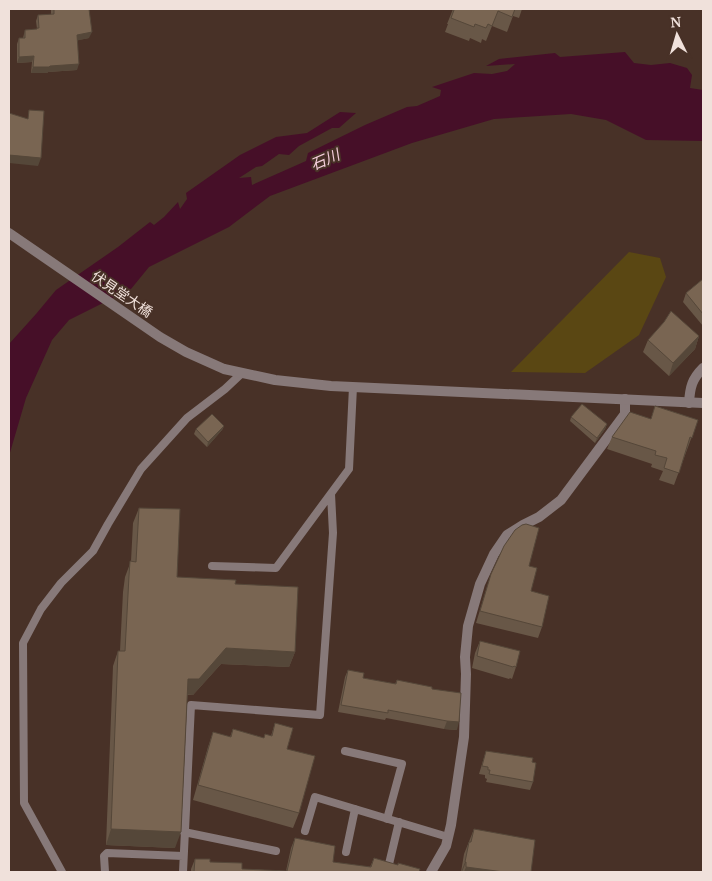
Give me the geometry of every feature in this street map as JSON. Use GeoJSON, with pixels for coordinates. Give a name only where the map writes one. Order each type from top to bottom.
{"type":"FeatureCollection","features":[{"type":"Feature","properties":{"kind":"street","name":"伏見堂大橋"},"geometry":{"type":"LineString","coordinates":[[9,233],[160,337],[186,352],[224,369],[275,380],[353,387],[703,403]]}},
{"type":"Feature","properties":{"kind":"street"},"geometry":{"type":"LineString","coordinates":[[689,403],[690,388],[696,376],[703,368]]}},
{"type":"Feature","properties":{"kind":"street"},"geometry":{"type":"LineString","coordinates":[[431,872],[446,846],[448,837],[464,737],[465,657],[468,626],[480,584],[494,554],[506,535],[540,517],[561,500],[625,414],[625,399]]}},
{"type":"Feature","properties":{"kind":"lane"},"geometry":{"type":"LineString","coordinates":[[62,872],[24,803],[23,643],[41,609],[61,582],[93,551],[141,468],[187,418],[225,389],[242,373]]}},
{"type":"Feature","properties":{"kind":"lane"},"geometry":{"type":"LineString","coordinates":[[212,566],[276,568],[349,469],[353,387]]}},
{"type":"Feature","properties":{"kind":"lane"},"geometry":{"type":"LineString","coordinates":[[182,872],[191,705],[320,715],[333,533],[331,494]]}},
{"type":"Feature","properties":{"kind":"lane"},"geometry":{"type":"LineString","coordinates":[[345,751],[402,764],[387,819]]}},
{"type":"Feature","properties":{"kind":"lane"},"geometry":{"type":"LineString","coordinates":[[305,831],[315,797],[448,837]]}},
{"type":"Feature","properties":{"kind":"lane"},"geometry":{"type":"LineString","coordinates":[[346,852],[355,809]]}},
{"type":"Feature","properties":{"kind":"lane"},"geometry":{"type":"LineString","coordinates":[[389,864],[400,822]]}},
{"type":"Feature","properties":{"kind":"lane"},"geometry":{"type":"LineString","coordinates":[[184,832],[276,851]]}},
{"type":"Feature","properties":{"kind":"lane"},"geometry":{"type":"LineString","coordinates":[[106,872],[104,856],[106,853],[183,856]]}},
{"type":"Feature","properties":{"kind":"shaded area"},"geometry":{"type":"Polygon","coordinates":[[[629,252],[660,258],[666,277],[639,335],[585,373],[511,372],[629,252]]]}},
{"type":"Feature","properties":{"kind":"water","name":"石川"},"geometry":{"type":"Polygon","coordinates":[[[625,52],[634,63],[651,65],[670,63],[687,68],[692,75],[690,88],[703,90],[703,141],[646,140],[606,120],[571,114],[494,119],[412,143],[270,196],[229,227],[149,267],[131,289],[69,320],[52,340],[26,398],[9,456],[9,344],[56,290],[150,222],[154,225],[178,202],[180,209],[187,199],[186,193],[240,155],[276,137],[307,133],[340,112],[356,113],[339,128],[332,128],[299,146],[289,155],[279,154],[262,166],[256,167],[239,178],[251,177],[252,185],[306,161],[308,153],[365,125],[407,107],[417,106],[440,96],[441,90],[432,87],[474,73],[492,74],[507,71],[515,64],[486,66],[499,59],[555,53],[560,57],[625,52]]]}},
{"type":"Feature","properties":{"kind":"building"},"geometry":{"type":"Polygon","coordinates":[[[54,9],[89,9],[92,32],[77,35],[79,64],[33,67],[34,56],[19,57],[19,38],[25,38],[25,30],[39,28],[38,15],[54,14],[54,9]]]}},
{"type":"Feature","properties":{"kind":"building"},"geometry":{"type":"Polygon","coordinates":[[[453,9],[515,9],[512,17],[498,11],[492,26],[488,24],[486,28],[475,24],[474,27],[451,18],[453,9]]]}},
{"type":"Feature","properties":{"kind":"building"},"geometry":{"type":"Polygon","coordinates":[[[29,110],[44,111],[41,158],[9,155],[9,113],[28,119],[29,110]]]}},
{"type":"Feature","properties":{"kind":"building"},"geometry":{"type":"Polygon","coordinates":[[[703,279],[703,314],[686,293],[703,279]]]}},
{"type":"Feature","properties":{"kind":"building"},"geometry":{"type":"Polygon","coordinates":[[[671,311],[699,336],[673,363],[648,340],[671,311]]]}},
{"type":"Feature","properties":{"kind":"building"},"geometry":{"type":"Polygon","coordinates":[[[582,404],[607,424],[597,438],[571,417],[582,404]]]}},
{"type":"Feature","properties":{"kind":"building"},"geometry":{"type":"Polygon","coordinates":[[[655,406],[698,420],[692,438],[690,437],[679,473],[664,468],[667,458],[655,455],[656,451],[612,437],[630,412],[651,419],[655,406]]]}},
{"type":"Feature","properties":{"kind":"building"},"geometry":{"type":"Polygon","coordinates":[[[212,414],[224,426],[208,442],[196,429],[212,414]]]}},
{"type":"Feature","properties":{"kind":"building"},"geometry":{"type":"Polygon","coordinates":[[[139,508],[180,509],[177,577],[236,580],[235,584],[298,587],[295,652],[226,648],[199,679],[188,679],[181,832],[111,829],[118,651],[125,651],[130,561],[136,562],[139,508]]]}},
{"type":"Feature","properties":{"kind":"building"},"geometry":{"type":"Polygon","coordinates":[[[526,524],[539,528],[529,566],[537,568],[531,591],[549,596],[542,627],[480,611],[491,574],[504,546],[515,530],[526,524]]]}},
{"type":"Feature","properties":{"kind":"building"},"geometry":{"type":"Polygon","coordinates":[[[480,641],[520,651],[516,667],[477,656],[480,641]]]}},
{"type":"Feature","properties":{"kind":"building"},"geometry":{"type":"Polygon","coordinates":[[[348,670],[364,673],[363,678],[396,684],[397,680],[432,687],[432,689],[461,693],[459,722],[388,710],[388,713],[341,705],[348,670]]]}},
{"type":"Feature","properties":{"kind":"building"},"geometry":{"type":"Polygon","coordinates":[[[275,723],[293,728],[287,749],[315,756],[299,813],[198,785],[213,732],[231,737],[233,729],[264,738],[265,734],[272,736],[275,723]]]}},
{"type":"Feature","properties":{"kind":"building"},"geometry":{"type":"Polygon","coordinates":[[[486,751],[533,758],[532,762],[536,763],[533,782],[489,774],[490,770],[488,770],[488,767],[482,766],[486,751]]]}},
{"type":"Feature","properties":{"kind":"building"},"geometry":{"type":"Polygon","coordinates":[[[474,829],[535,840],[531,872],[504,872],[466,867],[465,862],[469,842],[471,842],[474,829]]]}},
{"type":"Feature","properties":{"kind":"building"},"geometry":{"type":"Polygon","coordinates":[[[295,838],[335,846],[333,862],[371,867],[374,858],[420,869],[419,872],[194,872],[195,859],[210,859],[210,862],[242,863],[242,869],[287,871],[295,838]]]}}]}
